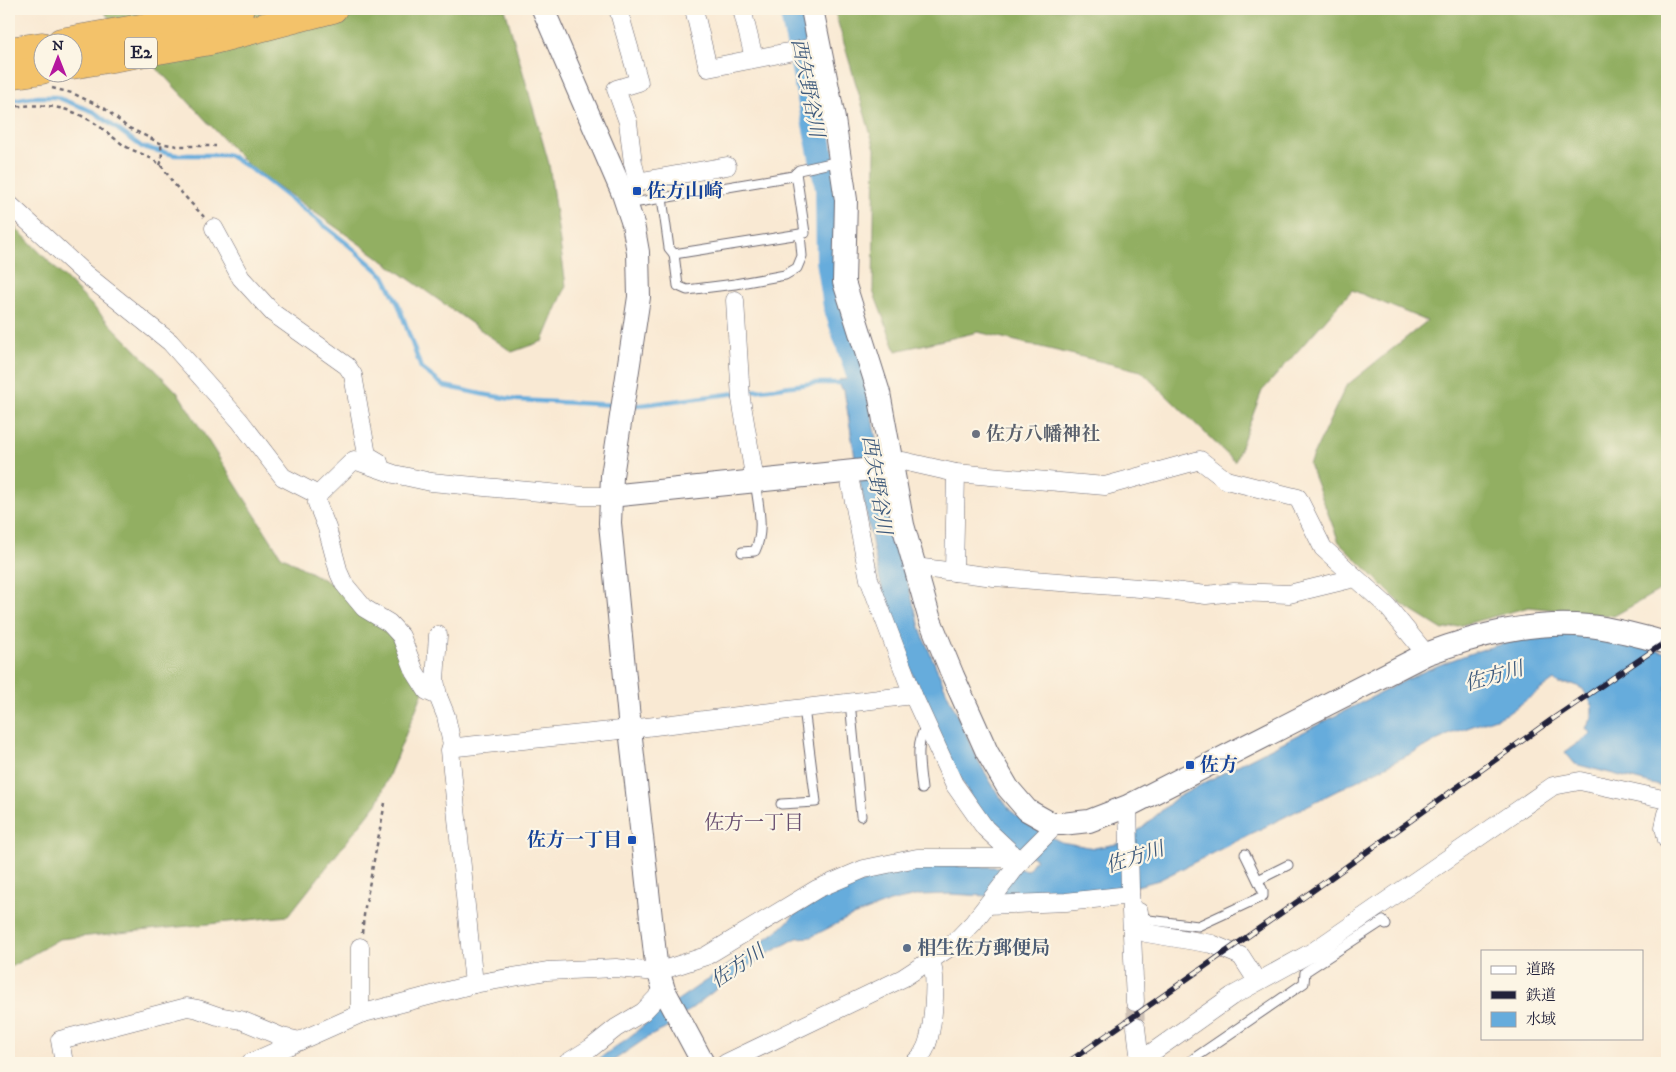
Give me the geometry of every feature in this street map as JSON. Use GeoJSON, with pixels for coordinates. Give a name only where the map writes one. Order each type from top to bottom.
{"type":"FeatureCollection","features":[{"type":"Feature","properties":{"kind":"highway","name":"E2"},"geometry":{"type":"LineString","coordinates":[[82,62],[209,28],[240,9]]}},
{"type":"Feature","properties":{"kind":"highway","name":"E2"},"geometry":{"type":"LineString","coordinates":[[82,40],[209,28],[333,9]]}},
{"type":"Feature","properties":{"kind":"highway"},"geometry":{"type":"LineString","coordinates":[[9,51],[32,48]]}},
{"type":"Feature","properties":{"kind":"highway"},"geometry":{"type":"LineString","coordinates":[[9,75],[32,77]]}},
{"type":"Feature","properties":{"kind":"street"},"geometry":{"type":"LineString","coordinates":[[543,9],[629,192]]}},
{"type":"Feature","properties":{"kind":"street"},"geometry":{"type":"LineString","coordinates":[[618,9],[639,82],[616,89],[628,122],[633,163],[629,192],[640,276],[638,312],[612,476],[610,496],[611,532],[630,729],[663,986],[703,1063]]}},
{"type":"Feature","properties":{"kind":"street"},"geometry":{"type":"LineString","coordinates":[[694,9],[708,68],[815,47]]}},
{"type":"Feature","properties":{"kind":"street"},"geometry":{"type":"LineString","coordinates":[[742,9],[754,58]]}},
{"type":"Feature","properties":{"kind":"street"},"geometry":{"type":"LineString","coordinates":[[812,9],[815,47],[834,112],[837,162],[846,200],[844,282],[879,393],[894,467],[903,525],[930,620],[987,752],[1005,783],[1027,810],[1051,828]]}},
{"type":"Feature","properties":{"kind":"street"},"geometry":{"type":"LineString","coordinates":[[629,192],[726,166]]}},
{"type":"Feature","properties":{"kind":"street"},"geometry":{"type":"LineString","coordinates":[[9,204],[84,274],[170,342],[240,421],[283,477],[318,496]]}},
{"type":"Feature","properties":{"kind":"street"},"geometry":{"type":"LineString","coordinates":[[214,228],[241,278],[273,313],[347,366],[353,375],[367,455],[379,462],[380,469]]}},
{"type":"Feature","properties":{"kind":"street"},"geometry":{"type":"LineString","coordinates":[[735,292],[740,393],[755,481]]}},
{"type":"Feature","properties":{"kind":"street"},"geometry":{"type":"LineString","coordinates":[[438,696],[427,691],[415,672],[400,636],[389,623],[364,608],[344,584],[339,573],[327,528],[316,503],[318,496],[354,460],[394,474],[431,482],[582,496],[610,496],[894,467],[903,461],[956,473],[1105,486],[1200,460],[1226,480],[1298,498],[1323,548],[1387,606],[1426,654]]}},
{"type":"Feature","properties":{"kind":"street"},"geometry":{"type":"LineString","coordinates":[[848,471],[869,579],[913,695],[954,784],[985,828],[1020,860]]}},
{"type":"Feature","properties":{"kind":"street"},"geometry":{"type":"LineString","coordinates":[[954,572],[956,473]]}},
{"type":"Feature","properties":{"kind":"street"},"geometry":{"type":"LineString","coordinates":[[915,567],[994,577],[1206,594],[1234,592],[1289,594],[1356,578]]}},
{"type":"Feature","properties":{"kind":"street"},"geometry":{"type":"LineString","coordinates":[[726,1063],[903,978],[932,961],[960,938],[989,903],[1020,860],[1051,828],[1129,812],[1426,654],[1472,638],[1506,630],[1542,626],[1589,626],[1667,643]]}},
{"type":"Feature","properties":{"kind":"street"},"geometry":{"type":"LineString","coordinates":[[438,635],[436,680],[438,696],[446,716],[452,744],[450,750],[474,984]]}},
{"type":"Feature","properties":{"kind":"street"},"geometry":{"type":"LineString","coordinates":[[452,744],[457,747],[630,729],[913,695]]}},
{"type":"Feature","properties":{"kind":"street"},"geometry":{"type":"LineString","coordinates":[[1136,1027],[1140,1062],[1232,996],[1314,951],[1553,786],[1580,781],[1667,800]]}},
{"type":"Feature","properties":{"kind":"street"},"geometry":{"type":"LineString","coordinates":[[1129,812],[1135,1002]]}},
{"type":"Feature","properties":{"kind":"street"},"geometry":{"type":"LineString","coordinates":[[1667,814],[1664,827],[1667,840]]}},
{"type":"Feature","properties":{"kind":"street"},"geometry":{"type":"LineString","coordinates":[[567,1063],[591,1048],[616,1028],[643,1012],[663,986],[706,956],[817,888],[864,869],[917,858],[1020,860]]}},
{"type":"Feature","properties":{"kind":"street"},"geometry":{"type":"LineString","coordinates":[[1132,901],[1141,930],[1146,933],[1212,944],[1241,956],[1258,982]]}},
{"type":"Feature","properties":{"kind":"street"},"geometry":{"type":"LineString","coordinates":[[989,903],[1132,901]]}},
{"type":"Feature","properties":{"kind":"street"},"geometry":{"type":"LineString","coordinates":[[360,947],[360,1014]]}},
{"type":"Feature","properties":{"kind":"street"},"geometry":{"type":"LineString","coordinates":[[914,1063],[924,1051],[930,1035],[935,969],[932,961]]}},
{"type":"Feature","properties":{"kind":"street"},"geometry":{"type":"LineString","coordinates":[[250,1063],[360,1014],[474,984],[547,971],[616,968],[663,986]]}},
{"type":"Feature","properties":{"kind":"street"},"geometry":{"type":"LineString","coordinates":[[64,1063],[60,1040],[187,1007],[241,1020],[282,1037],[300,1041]]}},
{"type":"Feature","properties":{"kind":"lane"},"geometry":{"type":"LineString","coordinates":[[629,192],[662,198],[793,176],[799,170],[837,162]]}},
{"type":"Feature","properties":{"kind":"lane"},"geometry":{"type":"LineString","coordinates":[[674,254],[805,233],[796,173]]}},
{"type":"Feature","properties":{"kind":"lane"},"geometry":{"type":"LineString","coordinates":[[662,198],[669,248],[674,254],[678,286],[687,290],[735,292],[785,275],[798,268],[802,256],[800,234]]}},
{"type":"Feature","properties":{"kind":"lane"},"geometry":{"type":"LineString","coordinates":[[742,552],[755,551],[760,541],[761,531],[755,481]]}},
{"type":"Feature","properties":{"kind":"lane"},"geometry":{"type":"LineString","coordinates":[[850,702],[861,816]]}},
{"type":"Feature","properties":{"kind":"lane"},"geometry":{"type":"LineString","coordinates":[[782,804],[816,802],[804,708]]}},
{"type":"Feature","properties":{"kind":"lane"},"geometry":{"type":"LineString","coordinates":[[922,789],[920,733],[927,724]]}},
{"type":"Feature","properties":{"kind":"lane"},"geometry":{"type":"LineString","coordinates":[[1132,901],[1149,920],[1198,926],[1263,896],[1263,891],[1245,854]]}},
{"type":"Feature","properties":{"kind":"lane"},"geometry":{"type":"LineString","coordinates":[[1258,880],[1288,865]]}},
{"type":"Feature","properties":{"kind":"lane"},"geometry":{"type":"LineString","coordinates":[[1195,1063],[1193,1059],[1304,983],[1305,972],[1383,921],[1386,924]]}},
{"type":"Feature","properties":{"kind":"path"},"geometry":{"type":"LineString","coordinates":[[51,82],[104,108],[127,127],[161,144],[216,146]]}},
{"type":"Feature","properties":{"kind":"path"},"geometry":{"type":"LineString","coordinates":[[9,107],[55,106],[70,110],[92,121],[118,142],[134,152],[156,161],[214,228]]}},
{"type":"Feature","properties":{"kind":"path"},"geometry":{"type":"LineString","coordinates":[[160,165],[162,160],[161,144]]}},
{"type":"Feature","properties":{"kind":"path"},"geometry":{"type":"LineString","coordinates":[[360,947],[365,907],[385,803]]}},
{"type":"Feature","properties":{"kind":"green space"},"geometry":{"type":"Polygon","coordinates":[[[101,9],[505,9],[549,164],[566,286],[543,341],[512,352],[248,165],[101,9]]]}},
{"type":"Feature","properties":{"kind":"green space"},"geometry":{"type":"Polygon","coordinates":[[[834,9],[1667,9],[1667,586],[1614,616],[1529,607],[1443,630],[1401,604],[1339,542],[1309,464],[1346,386],[1427,321],[1352,290],[1262,391],[1235,462],[1141,371],[978,332],[896,351],[873,291],[875,149],[834,9]]]}},
{"type":"Feature","properties":{"kind":"green space"},"geometry":{"type":"Polygon","coordinates":[[[9,221],[178,393],[281,556],[375,608],[423,692],[378,802],[288,916],[59,939],[9,968],[9,221]]]}},
{"type":"Feature","properties":{"kind":"water","name":"佐方川"},"geometry":{"type":"Polygon","coordinates":[[[852,344],[864,378],[899,553],[922,634],[979,762],[1010,810],[1028,825],[1061,842],[1094,848],[1117,844],[1142,828],[1176,798],[1418,674],[1462,656],[1509,642],[1556,635],[1604,637],[1667,653],[1667,788],[1575,764],[1565,752],[1591,734],[1586,728],[1592,718],[1592,705],[1583,689],[1573,684],[1558,684],[1554,680],[1507,714],[1450,734],[1159,880],[1122,890],[1043,899],[950,894],[920,895],[890,902],[850,917],[811,937],[797,938],[767,954],[723,984],[665,1029],[648,1037],[610,1063],[593,1063],[659,1013],[781,928],[795,914],[833,893],[888,873],[928,866],[1000,867],[1028,870],[1036,859],[1016,848],[977,808],[954,767],[919,692],[890,614],[880,581],[855,457],[844,390],[841,388],[839,380],[848,379],[853,373],[845,349],[852,344]]]}},
{"type":"Feature","properties":{"kind":"waterway","name":"西矢野谷川"},"geometry":{"type":"LineString","coordinates":[[792,9],[828,188],[829,260],[836,306],[861,381]]}},
{"type":"Feature","properties":{"kind":"waterway"},"geometry":{"type":"LineString","coordinates":[[9,101],[31,97],[56,97],[94,112],[142,147],[175,155],[229,155],[246,166],[345,242],[384,276],[399,306],[421,368],[444,386],[517,400],[616,405]]}},
{"type":"Feature","properties":{"kind":"waterway"},"geometry":{"type":"LineString","coordinates":[[745,392],[814,383],[844,383]]}},
{"type":"Feature","properties":{"kind":"waterway"},"geometry":{"type":"LineString","coordinates":[[628,405],[737,393]]}},
{"type":"Feature","properties":{"kind":"tunnel"},"geometry":{"type":"LineString","coordinates":[[1135,1002],[1136,1027]]}},
{"type":"Feature","properties":{"kind":"railway"},"geometry":{"type":"LineString","coordinates":[[1067,1063],[1304,897],[1551,720],[1667,641]]}},
{"type":"Feature","properties":{"kind":"place","name":"佐方山崎"},"geometry":{"type":"Point","coordinates":[637,191]}},
{"type":"Feature","properties":{"kind":"place","name":"佐方八幡神社"},"geometry":{"type":"Point","coordinates":[976,434]}},
{"type":"Feature","properties":{"kind":"place","name":"佐方"},"geometry":{"type":"Point","coordinates":[1190,765]}},
{"type":"Feature","properties":{"kind":"place","name":"佐方一丁目"},"geometry":{"type":"Point","coordinates":[632,840]}},
{"type":"Feature","properties":{"kind":"place","name":"相生佐方郵便局"},"geometry":{"type":"Point","coordinates":[907,948]}},
{"type":"Feature","properties":{"kind":"district","name":"佐方一丁目"},"geometry":{"type":"Point","coordinates":[754,823]}}]}
